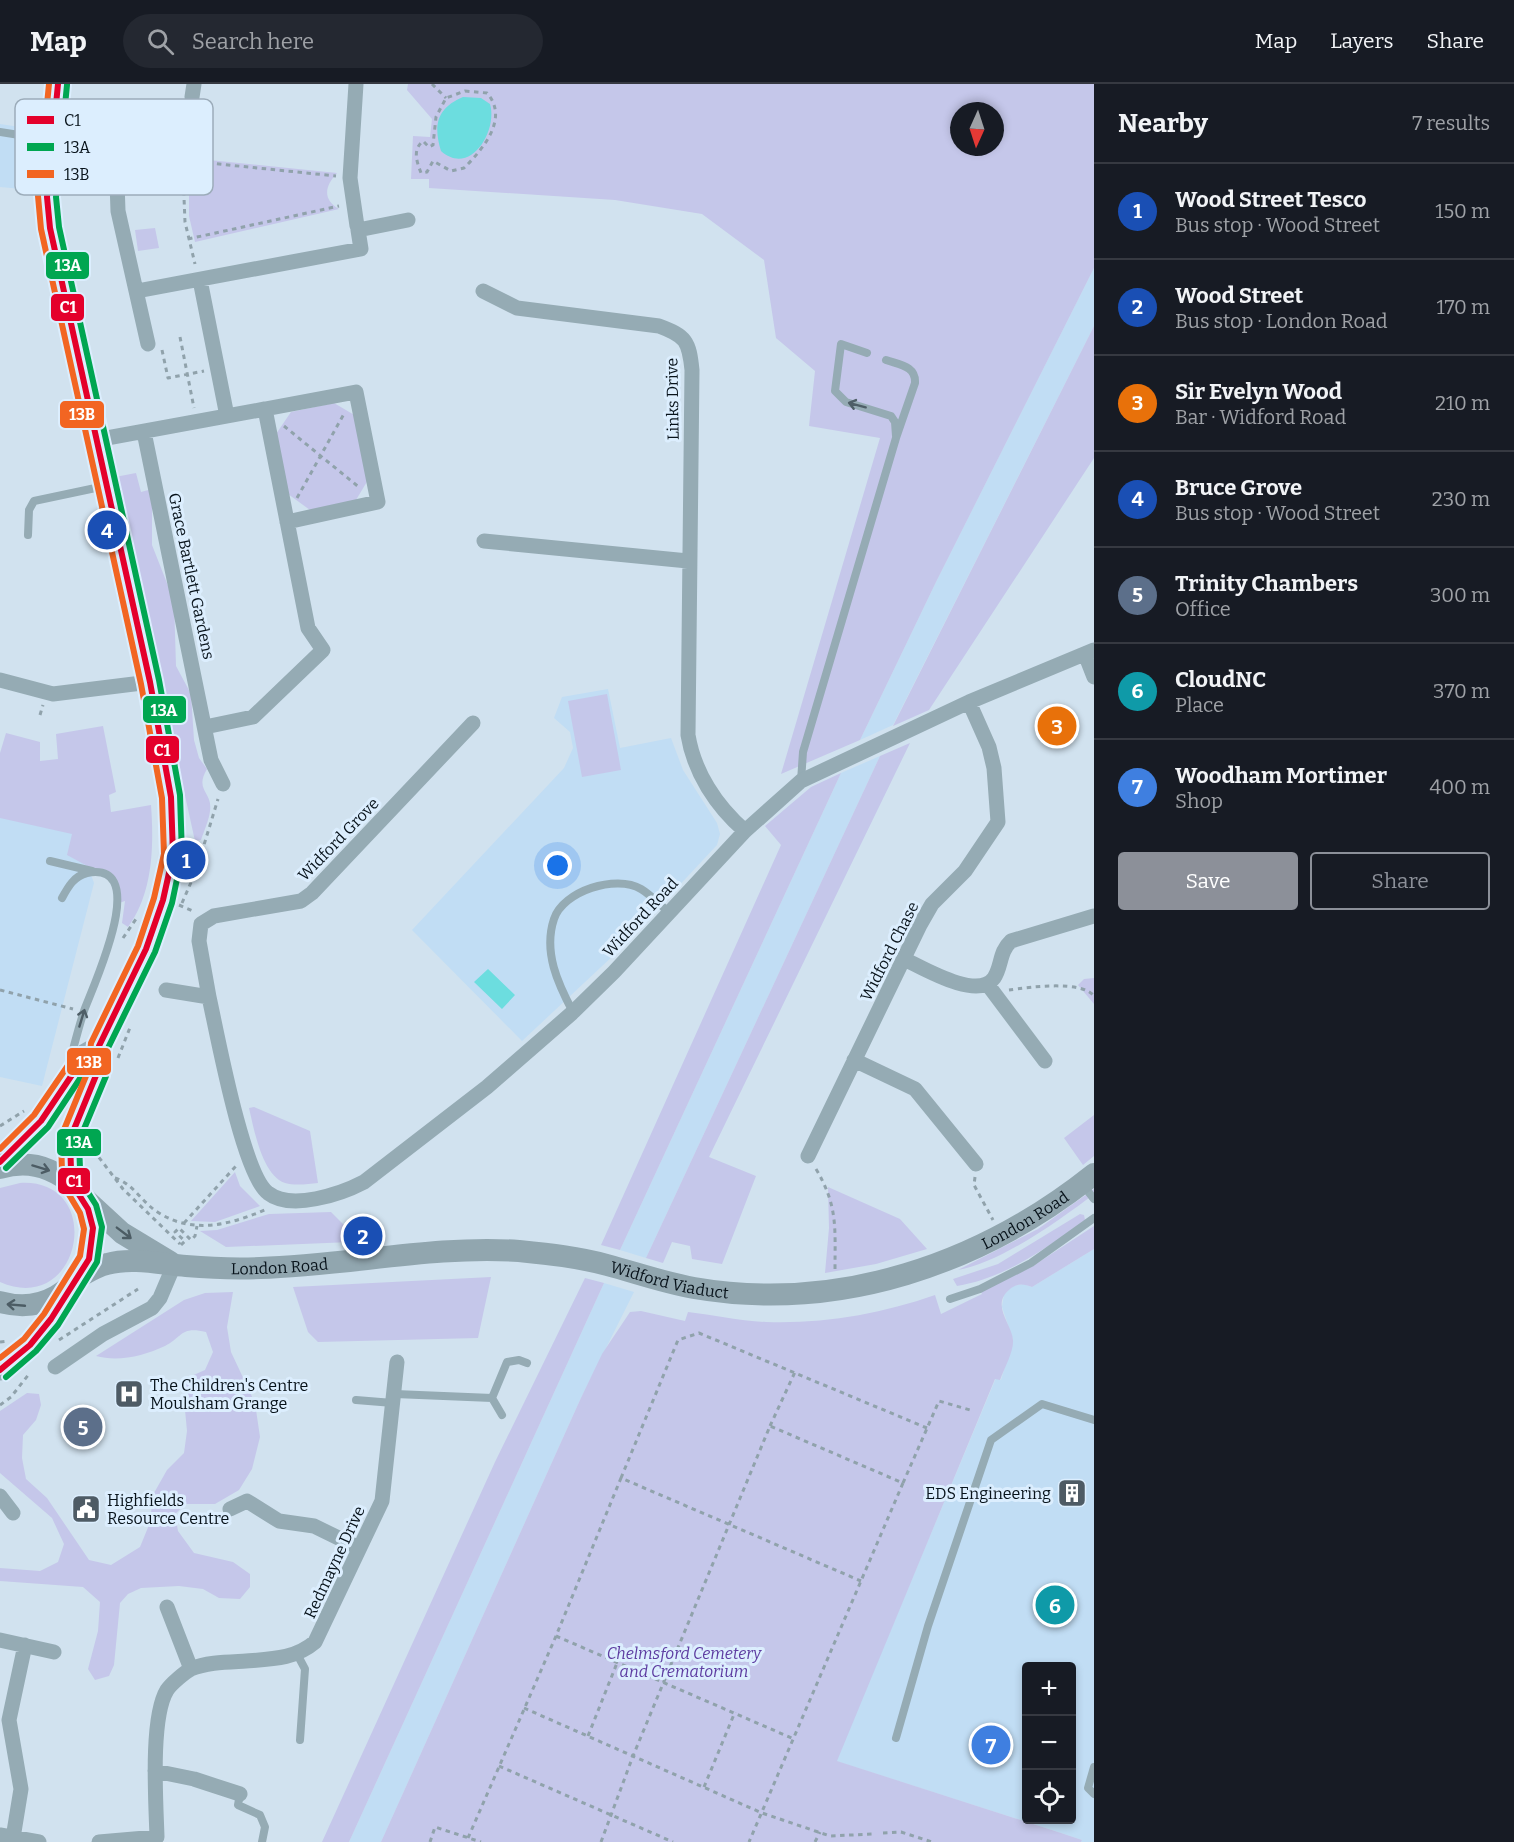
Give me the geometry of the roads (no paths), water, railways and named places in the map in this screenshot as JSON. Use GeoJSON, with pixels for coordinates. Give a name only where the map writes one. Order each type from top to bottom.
{"type":"FeatureCollection","features":[{"type":"Feature","properties":{"kind":"main road"},"geometry":{"type":"LineString","coordinates":[[57,99],[58,84]]}},
{"type":"Feature","properties":{"kind":"main road"},"geometry":{"type":"LineString","coordinates":[[0,1370],[30,1345],[51,1319],[88,1259],[93,1239],[90,1215],[78,1192],[69,1159],[70,1139],[97,1073],[99,1046],[146,949],[165,893],[173,855],[171,797],[150,682],[50,228],[47,195]]}},
{"type":"Feature","properties":{"kind":"main road"},"geometry":{"type":"LineString","coordinates":[[0,1162],[33,1130],[60,1094],[85,1054],[99,1046]]}},
{"type":"Feature","properties":{"kind":"main road","name":"London Road"},"geometry":{"type":"LineString","coordinates":[[0,1168],[21,1164],[43,1167],[62,1177],[122,1233],[178,1253],[260,1268],[384,1258]]}},
{"type":"Feature","properties":{"kind":"main road","name":"London Road"},"geometry":{"type":"LineString","coordinates":[[954,1259],[1003,1235],[1090,1186]]}},
{"type":"Feature","properties":{"kind":"main road","name":"Widford Viaduct"},"geometry":{"type":"LineString","coordinates":[[384,1258],[516,1251],[583,1259],[694,1288],[761,1294],[797,1294],[864,1286],[954,1259]]}},
{"type":"Feature","properties":{"kind":"main road","name":"London Road"},"geometry":{"type":"LineString","coordinates":[[0,1302],[34,1305],[57,1297],[74,1282],[109,1263],[178,1253]]}},
{"type":"Feature","properties":{"kind":"street"},"geometry":{"type":"LineString","coordinates":[[356,84],[350,178],[357,226]]}},
{"type":"Feature","properties":{"kind":"street"},"geometry":{"type":"LineString","coordinates":[[117,195],[118,211],[137,291],[154,342]]}},
{"type":"Feature","properties":{"kind":"street"},"geometry":{"type":"LineString","coordinates":[[137,291],[362,249],[358,230],[408,220]]}},
{"type":"Feature","properties":{"kind":"street"},"geometry":{"type":"LineString","coordinates":[[200,280],[227,416]]}},
{"type":"Feature","properties":{"kind":"street","name":"Links Drive"},"geometry":{"type":"LineString","coordinates":[[483,291],[517,308],[658,326],[677,333],[686,340],[692,370],[688,561],[688,708],[692,754],[710,791],[745,831]]}},
{"type":"Feature","properties":{"kind":"street"},"geometry":{"type":"LineString","coordinates":[[96,440],[357,392],[378,502],[287,522]]}},
{"type":"Feature","properties":{"kind":"street"},"geometry":{"type":"LineString","coordinates":[[205,727],[253,717],[323,650],[308,628],[265,409]]}},
{"type":"Feature","properties":{"kind":"street","name":"Grace Bartlett Gardens"},"geometry":{"type":"LineString","coordinates":[[144,432],[211,760],[223,784]]}},
{"type":"Feature","properties":{"kind":"street"},"geometry":{"type":"LineString","coordinates":[[484,541],[688,561]]}},
{"type":"Feature","properties":{"kind":"street"},"geometry":{"type":"LineString","coordinates":[[1089,652],[1094,677]]}},
{"type":"Feature","properties":{"kind":"street","name":"Widford Road"},"geometry":{"type":"LineString","coordinates":[[209,997],[248,1154],[258,1182],[266,1192],[276,1198],[322,1198],[345,1192],[364,1182],[487,1087],[573,1012],[745,831],[805,777],[969,702],[1089,652]]}},
{"type":"Feature","properties":{"kind":"street"},"geometry":{"type":"LineString","coordinates":[[0,680],[53,694],[150,682]]}},
{"type":"Feature","properties":{"kind":"street","name":"Widford Chase"},"geometry":{"type":"LineString","coordinates":[[808,1156],[932,904],[965,871],[998,822],[994,768],[989,747],[969,702]]}},
{"type":"Feature","properties":{"kind":"street","name":"Widford Grove"},"geometry":{"type":"LineString","coordinates":[[209,997],[199,941],[201,924],[214,916],[301,900],[312,893],[473,723]]}},
{"type":"Feature","properties":{"kind":"street"},"geometry":{"type":"LineString","coordinates":[[992,988],[1004,948],[1011,941],[1094,916]]}},
{"type":"Feature","properties":{"kind":"street"},"geometry":{"type":"LineString","coordinates":[[904,959],[953,981],[992,988],[1046,1061]]}},
{"type":"Feature","properties":{"kind":"street"},"geometry":{"type":"LineString","coordinates":[[166,990],[209,997]]}},
{"type":"Feature","properties":{"kind":"street"},"geometry":{"type":"LineString","coordinates":[[854,1060],[915,1089],[976,1164]]}},
{"type":"Feature","properties":{"kind":"street"},"geometry":{"type":"LineString","coordinates":[[55,1367],[103,1334],[152,1308],[160,1298],[178,1253]]}},
{"type":"Feature","properties":{"kind":"street","name":"Redmayne Drive"},"geometry":{"type":"LineString","coordinates":[[99,1842],[157,1840],[155,1771],[160,1712],[167,1690],[191,1669],[220,1663],[286,1658],[297,1654],[315,1642],[325,1626],[382,1501],[395,1399],[397,1362]]}},
{"type":"Feature","properties":{"kind":"street"},"geometry":{"type":"LineString","coordinates":[[0,1496],[13,1514]]}},
{"type":"Feature","properties":{"kind":"street"},"geometry":{"type":"LineString","coordinates":[[230,1509],[247,1501],[279,1521],[314,1526],[359,1548]]}},
{"type":"Feature","properties":{"kind":"street"},"geometry":{"type":"LineString","coordinates":[[167,1607],[191,1669]]}},
{"type":"Feature","properties":{"kind":"street"},"geometry":{"type":"LineString","coordinates":[[0,1640],[54,1652]]}},
{"type":"Feature","properties":{"kind":"street"},"geometry":{"type":"LineString","coordinates":[[25,1645],[9,1720],[22,1801],[7,1836],[39,1842]]}},
{"type":"Feature","properties":{"kind":"street"},"geometry":{"type":"LineString","coordinates":[[155,1771],[194,1779],[240,1794]]}},
{"type":"Feature","properties":{"kind":"lane"},"geometry":{"type":"LineString","coordinates":[[0,132],[15,134]]}},
{"type":"Feature","properties":{"kind":"lane"},"geometry":{"type":"LineString","coordinates":[[867,353],[841,344],[835,391],[846,402],[891,416],[895,422],[896,438]]}},
{"type":"Feature","properties":{"kind":"lane"},"geometry":{"type":"LineString","coordinates":[[805,777],[802,752],[916,375],[910,369],[886,360]]}},
{"type":"Feature","properties":{"kind":"lane"},"geometry":{"type":"LineString","coordinates":[[28,535],[29,510],[33,501],[106,486]]}},
{"type":"Feature","properties":{"kind":"lane"},"geometry":{"type":"LineString","coordinates":[[50,861],[102,874],[111,879],[118,890],[118,914],[83,1012],[60,1094]]}},
{"type":"Feature","properties":{"kind":"lane"},"geometry":{"type":"LineString","coordinates":[[62,898],[77,877],[88,873],[102,874]]}},
{"type":"Feature","properties":{"kind":"lane"},"geometry":{"type":"LineString","coordinates":[[573,1012],[554,973],[551,940],[554,917],[571,896],[588,888],[615,884],[640,887],[669,912]]}},
{"type":"Feature","properties":{"kind":"lane"},"geometry":{"type":"LineString","coordinates":[[950,1299],[980,1288],[1031,1263],[1094,1218]]}},
{"type":"Feature","properties":{"kind":"lane"},"geometry":{"type":"LineString","coordinates":[[492,1398],[507,1362],[519,1360],[527,1363]]}},
{"type":"Feature","properties":{"kind":"lane"},"geometry":{"type":"LineString","coordinates":[[356,1400],[492,1398]]}},
{"type":"Feature","properties":{"kind":"lane"},"geometry":{"type":"LineString","coordinates":[[492,1398],[502,1415]]}},
{"type":"Feature","properties":{"kind":"lane"},"geometry":{"type":"LineString","coordinates":[[896,1738],[928,1626],[991,1440],[1042,1404],[1094,1420]]}},
{"type":"Feature","properties":{"kind":"lane"},"geometry":{"type":"LineString","coordinates":[[297,1654],[305,1669],[300,1740]]}},
{"type":"Feature","properties":{"kind":"lane"},"geometry":{"type":"LineString","coordinates":[[1094,1767],[1088,1788],[1094,1794]]}},
{"type":"Feature","properties":{"kind":"lane"},"geometry":{"type":"LineString","coordinates":[[240,1794],[238,1805],[260,1815],[265,1827],[262,1842]]}},
{"type":"Feature","properties":{"kind":"water"},"geometry":{"type":"Polygon","coordinates":[[[463,97],[481,98],[490,104],[490,126],[486,138],[471,155],[452,158],[441,151],[437,133],[439,118],[447,106],[463,97]]]}},
{"type":"Feature","properties":{"kind":"water"},"geometry":{"type":"Polygon","coordinates":[[[488,969],[515,995],[502,1009],[474,982],[488,969]]]}},
{"type":"Feature","properties":{"kind":"place","name":"Bruce Grove"},"geometry":{"type":"Point","coordinates":[107,530]}},
{"type":"Feature","properties":{"kind":"place","name":"Sir Evelyn Wood"},"geometry":{"type":"Point","coordinates":[1057,726]}},
{"type":"Feature","properties":{"kind":"place","name":"Wood Street Tesco"},"geometry":{"type":"Point","coordinates":[186,860]}},
{"type":"Feature","properties":{"kind":"place","name":"Wood Street"},"geometry":{"type":"Point","coordinates":[363,1236]}},
{"type":"Feature","properties":{"kind":"place","name":"The Children's Centre Moulsham Grange"},"geometry":{"type":"Point","coordinates":[129,1394]}},
{"type":"Feature","properties":{"kind":"place","name":"Trinity Chambers"},"geometry":{"type":"Point","coordinates":[83,1427]}},
{"type":"Feature","properties":{"kind":"place","name":"EDS Engineering"},"geometry":{"type":"Point","coordinates":[1072,1493]}},
{"type":"Feature","properties":{"kind":"place","name":"Highfields Resource Centre"},"geometry":{"type":"Point","coordinates":[86,1509]}},
{"type":"Feature","properties":{"kind":"place","name":"CloudNC"},"geometry":{"type":"Point","coordinates":[1055,1605]}},
{"type":"Feature","properties":{"kind":"place","name":"Woodham Mortimer"},"geometry":{"type":"Point","coordinates":[991,1745]}},
{"type":"Feature","properties":{"kind":"park label","name":"Chelmsford Cemetery and Crematorium"},"geometry":{"type":"Point","coordinates":[684,1662]}}]}
